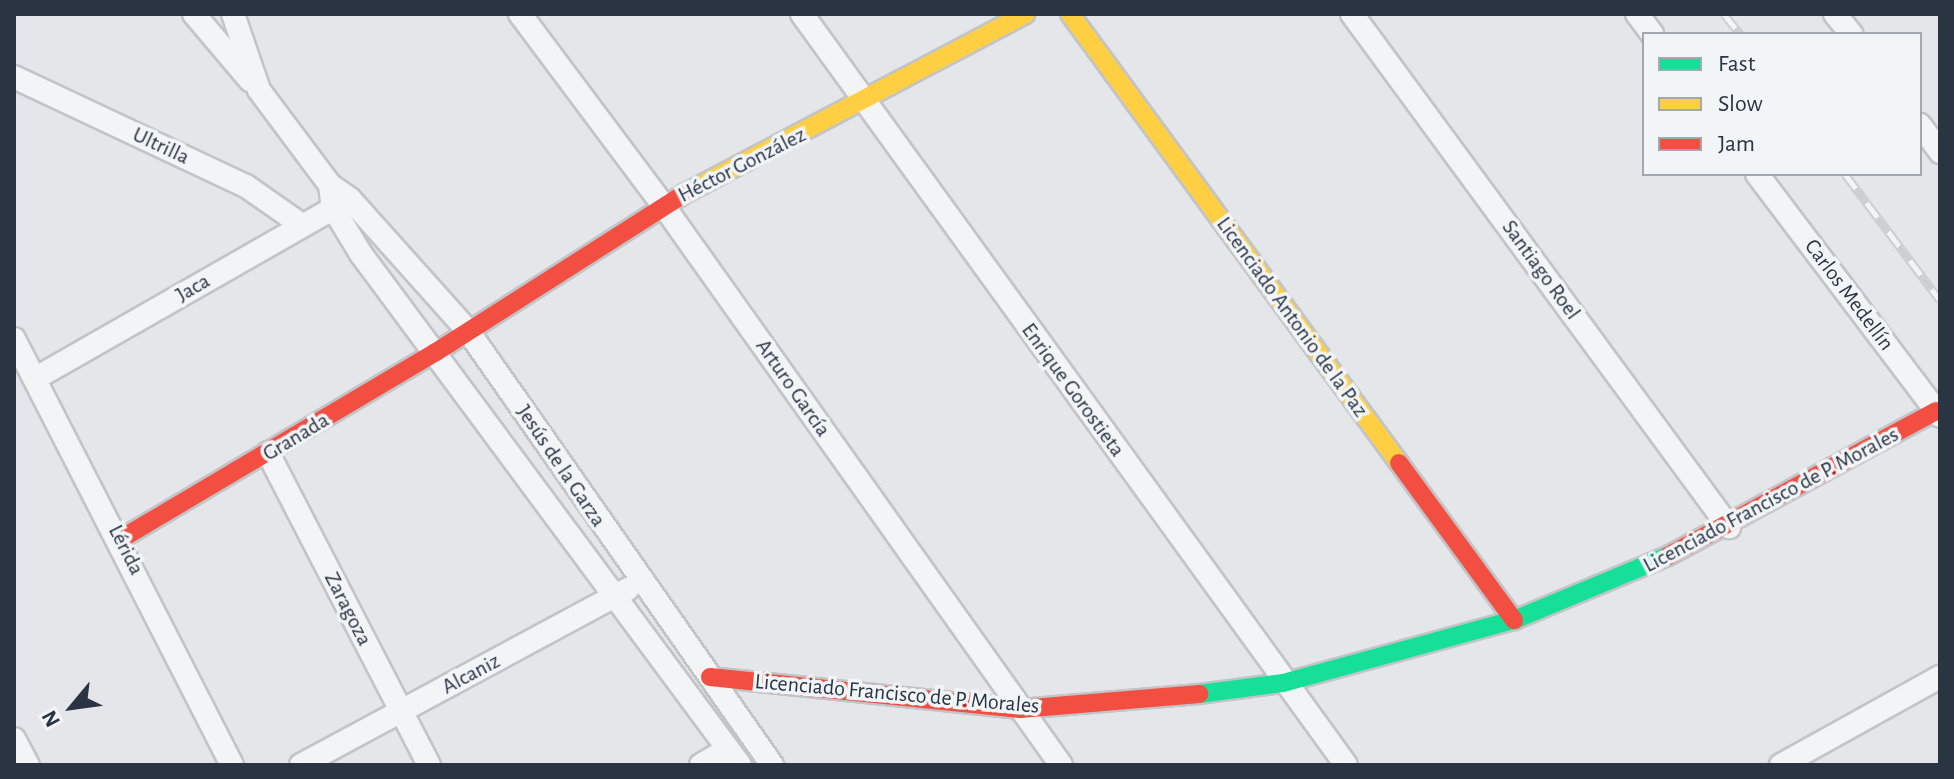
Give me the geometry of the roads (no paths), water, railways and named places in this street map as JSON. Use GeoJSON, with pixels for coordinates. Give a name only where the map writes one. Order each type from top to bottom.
{"type":"FeatureCollection","features":[{"type":"Feature","properties":{"kind":"street"},"geometry":{"type":"LineString","coordinates":[[194,14],[259,90]]}},
{"type":"Feature","properties":{"kind":"street","name":"Jesús de la Garza"},"geometry":{"type":"LineString","coordinates":[[233,14],[259,90],[330,185],[341,203],[361,254],[618,596],[734,757]]}},
{"type":"Feature","properties":{"kind":"street","name":"Arturo García"},"geometry":{"type":"LineString","coordinates":[[520,14],[663,205],[1061,765]]}},
{"type":"Feature","properties":{"kind":"street","name":"Enrique Gorostieta"},"geometry":{"type":"LineString","coordinates":[[802,14],[1283,683],[1346,765]]}},
{"type":"Feature","properties":{"kind":"street","name":"Héctor González"},"geometry":{"type":"LineString","coordinates":[[468,331],[663,205],[867,102],[1025,14]]}},
{"type":"Feature","properties":{"kind":"street","name":"Licenciado Antonio de la Paz"},"geometry":{"type":"LineString","coordinates":[[1070,14],[1514,620]]}},
{"type":"Feature","properties":{"kind":"street","name":"Santiago Roel"},"geometry":{"type":"LineString","coordinates":[[1352,14],[1729,527]]}},
{"type":"Feature","properties":{"kind":"street"},"geometry":{"type":"LineString","coordinates":[[1637,14],[1650,32]]}},
{"type":"Feature","properties":{"kind":"street"},"geometry":{"type":"LineString","coordinates":[[1835,14],[1849,32]]}},
{"type":"Feature","properties":{"kind":"street","name":"Ultrilla"},"geometry":{"type":"LineString","coordinates":[[14,77],[246,186],[302,225]]}},
{"type":"Feature","properties":{"kind":"street"},"geometry":{"type":"LineString","coordinates":[[1922,128],[1940,152]]}},
{"type":"Feature","properties":{"kind":"street","name":"Carlos Medellín"},"geometry":{"type":"LineString","coordinates":[[1759,176],[1938,413]]}},
{"type":"Feature","properties":{"kind":"street","name":"Jesús de la Garza"},"geometry":{"type":"LineString","coordinates":[[341,203],[468,331],[640,581],[772,765]]}},
{"type":"Feature","properties":{"kind":"street","name":"Jaca"},"geometry":{"type":"LineString","coordinates":[[36,378],[341,203]]}},
{"type":"Feature","properties":{"kind":"street","name":"Granada"},"geometry":{"type":"LineString","coordinates":[[121,539],[468,331]]}},
{"type":"Feature","properties":{"kind":"street","name":"Lérida"},"geometry":{"type":"LineString","coordinates":[[14,339],[121,539],[232,765]]}},
{"type":"Feature","properties":{"kind":"street","name":"Licenciado Francisco de P. Morales"},"geometry":{"type":"LineString","coordinates":[[710,677],[1020,709],[1146,701],[1283,683],[1514,620],[1630,574],[1729,527],[1938,413]]}},
{"type":"Feature","properties":{"kind":"street","name":"Zaragoza"},"geometry":{"type":"LineString","coordinates":[[268,453],[429,765]]}},
{"type":"Feature","properties":{"kind":"street","name":"Alcaniz"},"geometry":{"type":"LineString","coordinates":[[301,765],[618,596],[640,581]]}},
{"type":"Feature","properties":{"kind":"street"},"geometry":{"type":"LineString","coordinates":[[1781,765],[1940,677]]}},
{"type":"Feature","properties":{"kind":"street"},"geometry":{"type":"LineString","coordinates":[[14,739],[28,765]]}},
{"type":"Feature","properties":{"kind":"street"},"geometry":{"type":"LineString","coordinates":[[701,765],[734,757]]}},
{"type":"Feature","properties":{"kind":"railway"},"geometry":{"type":"LineString","coordinates":[[1724,14],[1738,32]]}},
{"type":"Feature","properties":{"kind":"railway"},"geometry":{"type":"LineString","coordinates":[[1847,176],[1940,300]]}}]}
